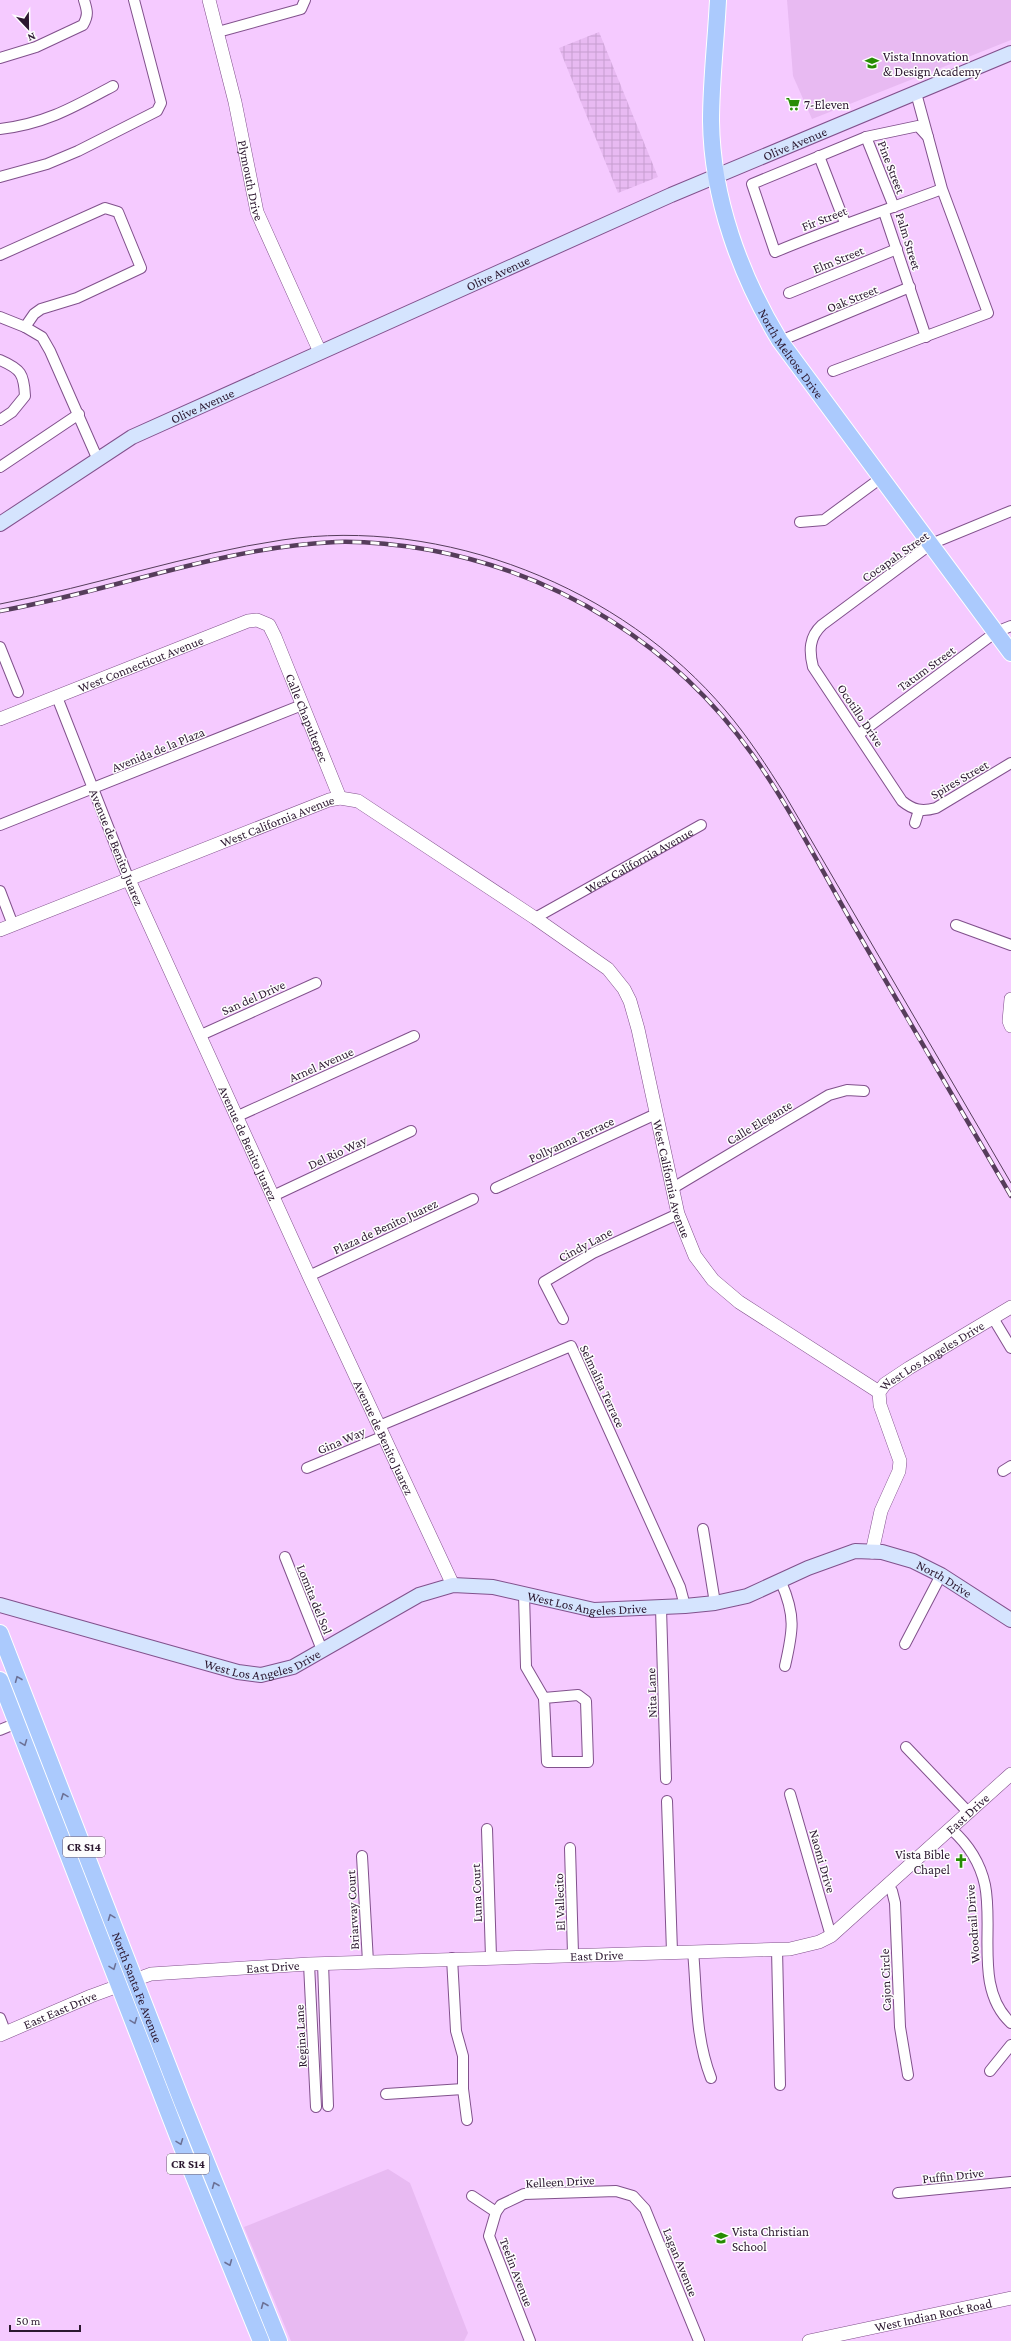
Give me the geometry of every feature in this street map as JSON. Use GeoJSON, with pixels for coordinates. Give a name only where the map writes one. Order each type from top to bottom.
{"type":"FeatureCollection","features":[{"type":"Feature","properties":{"kind":"main road","name":"North Melrose Drive"},"geometry":{"type":"LineString","coordinates":[[718,0],[711,121],[716,177],[724,213],[735,247],[762,312],[780,341],[931,544],[1004,629],[1011,653]]}},
{"type":"Feature","properties":{"kind":"main road","name":"Olive Avenue"},"geometry":{"type":"LineString","coordinates":[[0,524],[130,439],[320,352],[716,177],[1011,54]]}},
{"type":"Feature","properties":{"kind":"main road","name":"West Los Angeles Drive"},"geometry":{"type":"LineString","coordinates":[[0,1605],[238,1672],[261,1675],[293,1667],[419,1595],[452,1585],[493,1587],[594,1610],[661,1608],[715,1603],[747,1596],[833,1558],[855,1551],[872,1552]]}},
{"type":"Feature","properties":{"kind":"main road","name":"North Drive"},"geometry":{"type":"LineString","coordinates":[[872,1552],[882,1552],[913,1561],[941,1574],[1011,1620]]}},
{"type":"Feature","properties":{"kind":"main road","name":"North Santa Fe Avenue"},"geometry":{"type":"LineString","coordinates":[[0,1633],[136,1979],[186,2111],[279,2341]]}},
{"type":"Feature","properties":{"kind":"main road","name":"North Santa Fe Avenue"},"geometry":{"type":"LineString","coordinates":[[0,1680],[120,1984],[185,2155],[261,2341]]}},
{"type":"Feature","properties":{"kind":"street"},"geometry":{"type":"LineString","coordinates":[[0,58],[36,47],[83,24],[87,18],[88,12],[84,0]]}},
{"type":"Feature","properties":{"kind":"street"},"geometry":{"type":"LineString","coordinates":[[0,177],[47,164],[78,151],[157,111],[161,102],[134,0]]}},
{"type":"Feature","properties":{"kind":"street","name":"Plymouth Drive"},"geometry":{"type":"LineString","coordinates":[[208,0],[218,32],[235,102],[257,212],[320,352]]}},
{"type":"Feature","properties":{"kind":"street"},"geometry":{"type":"LineString","coordinates":[[218,32],[301,9],[305,0]]}},
{"type":"Feature","properties":{"kind":"street"},"geometry":{"type":"LineString","coordinates":[[0,129],[20,127],[59,116],[113,86]]}},
{"type":"Feature","properties":{"kind":"street"},"geometry":{"type":"LineString","coordinates":[[833,371],[988,313],[942,189],[916,93]]}},
{"type":"Feature","properties":{"kind":"street"},"geometry":{"type":"LineString","coordinates":[[866,137],[918,126],[928,136]]}},
{"type":"Feature","properties":{"kind":"street","name":"Pine Street"},"geometry":{"type":"LineString","coordinates":[[775,252],[752,184],[866,137],[894,208],[942,189]]}},
{"type":"Feature","properties":{"kind":"street"},"geometry":{"type":"LineString","coordinates":[[819,156],[845,223]]}},
{"type":"Feature","properties":{"kind":"street"},"geometry":{"type":"LineString","coordinates":[[0,255],[106,208],[118,212],[141,268],[77,298],[41,309],[34,314],[25,327]]}},
{"type":"Feature","properties":{"kind":"street","name":"Palm Street"},"geometry":{"type":"LineString","coordinates":[[894,208],[884,212],[926,337]]}},
{"type":"Feature","properties":{"kind":"street","name":"Fir Street"},"geometry":{"type":"LineString","coordinates":[[775,252],[845,223],[884,212]]}},
{"type":"Feature","properties":{"kind":"street","name":"Elm Street"},"geometry":{"type":"LineString","coordinates":[[789,293],[897,249]]}},
{"type":"Feature","properties":{"kind":"street","name":"Oak Street"},"geometry":{"type":"LineString","coordinates":[[780,341],[910,287]]}},
{"type":"Feature","properties":{"kind":"street"},"geometry":{"type":"LineString","coordinates":[[0,317],[25,327],[42,337],[80,414],[98,460]]}},
{"type":"Feature","properties":{"kind":"street"},"geometry":{"type":"LineString","coordinates":[[0,360],[20,371],[25,382],[25,396],[12,412],[0,420]]}},
{"type":"Feature","properties":{"kind":"street"},"geometry":{"type":"LineString","coordinates":[[0,467],[80,414]]}},
{"type":"Feature","properties":{"kind":"street"},"geometry":{"type":"LineString","coordinates":[[800,522],[824,520],[881,478]]}},
{"type":"Feature","properties":{"kind":"street","name":"Cocapah Street"},"geometry":{"type":"LineString","coordinates":[[822,625],[931,544],[1011,511]]}},
{"type":"Feature","properties":{"kind":"street","name":"West Connecticut Avenue"},"geometry":{"type":"LineString","coordinates":[[0,719],[248,621],[257,620],[269,625],[275,637]]}},
{"type":"Feature","properties":{"kind":"street","name":"Ocotillo Drive"},"geometry":{"type":"LineString","coordinates":[[822,625],[814,633],[810,653],[814,667],[902,801],[911,808],[918,810]]}},
{"type":"Feature","properties":{"kind":"street","name":"Tatum Street"},"geometry":{"type":"LineString","coordinates":[[859,734],[1004,629]]}},
{"type":"Feature","properties":{"kind":"street","name":"Calle Chapultepec"},"geometry":{"type":"LineString","coordinates":[[275,637],[340,798]]}},
{"type":"Feature","properties":{"kind":"street"},"geometry":{"type":"LineString","coordinates":[[0,647],[3,664],[18,692]]}},
{"type":"Feature","properties":{"kind":"street","name":"Avenue de Benito Juarez"},"geometry":{"type":"LineString","coordinates":[[57,697],[129,880],[160,951],[238,1116],[309,1276],[452,1585]]}},
{"type":"Feature","properties":{"kind":"street","name":"Avenida de la Plaza"},"geometry":{"type":"LineString","coordinates":[[0,825],[302,705]]}},
{"type":"Feature","properties":{"kind":"street","name":"Spires Street"},"geometry":{"type":"LineString","coordinates":[[918,810],[926,811],[936,808],[1011,763]]}},
{"type":"Feature","properties":{"kind":"street","name":"West California Avenue"},"geometry":{"type":"LineString","coordinates":[[0,930],[329,800],[340,798],[358,801],[535,918],[608,969],[624,989],[630,1001],[638,1029],[678,1214],[695,1256],[713,1280],[739,1302],[879,1392]]}},
{"type":"Feature","properties":{"kind":"street"},"geometry":{"type":"LineString","coordinates":[[915,823],[918,810]]}},
{"type":"Feature","properties":{"kind":"street","name":"West California Avenue"},"geometry":{"type":"LineString","coordinates":[[535,918],[701,824]]}},
{"type":"Feature","properties":{"kind":"street"},"geometry":{"type":"LineString","coordinates":[[0,891],[13,925]]}},
{"type":"Feature","properties":{"kind":"street"},"geometry":{"type":"LineString","coordinates":[[956,925],[1011,945]]}},
{"type":"Feature","properties":{"kind":"street","name":"San del Drive"},"geometry":{"type":"LineString","coordinates":[[200,1035],[316,983]]}},
{"type":"Feature","properties":{"kind":"street"},"geometry":{"type":"LineString","coordinates":[[1011,1000],[1009,1021],[1011,1026]]}},
{"type":"Feature","properties":{"kind":"street","name":"Arnel Avenue"},"geometry":{"type":"LineString","coordinates":[[238,1116],[414,1036]]}},
{"type":"Feature","properties":{"kind":"street","name":"Calle Elegante"},"geometry":{"type":"LineString","coordinates":[[673,1188],[829,1095],[847,1090],[864,1091]]}},
{"type":"Feature","properties":{"kind":"street","name":"Pollyanna Terrace"},"geometry":{"type":"LineString","coordinates":[[496,1188],[656,1114]]}},
{"type":"Feature","properties":{"kind":"street","name":"Del Rio Way"},"geometry":{"type":"LineString","coordinates":[[273,1196],[411,1132]]}},
{"type":"Feature","properties":{"kind":"street","name":"Plaza de Benito Juarez"},"geometry":{"type":"LineString","coordinates":[[309,1276],[473,1199]]}},
{"type":"Feature","properties":{"kind":"street","name":"Cindy Lane"},"geometry":{"type":"LineString","coordinates":[[563,1319],[544,1282],[592,1253],[678,1214]]}},
{"type":"Feature","properties":{"kind":"street","name":"West Los Angeles Drive"},"geometry":{"type":"LineString","coordinates":[[872,1552],[880,1511],[899,1471],[900,1461],[880,1405],[879,1392],[885,1384],[909,1368],[1011,1307]]}},
{"type":"Feature","properties":{"kind":"street"},"geometry":{"type":"LineString","coordinates":[[993,1318],[1011,1348]]}},
{"type":"Feature","properties":{"kind":"street","name":"Selmalita Terrace"},"geometry":{"type":"LineString","coordinates":[[381,1431],[571,1346],[680,1587],[685,1606]]}},
{"type":"Feature","properties":{"kind":"street","name":"Gina Way"},"geometry":{"type":"LineString","coordinates":[[307,1468],[381,1431]]}},
{"type":"Feature","properties":{"kind":"street"},"geometry":{"type":"LineString","coordinates":[[703,1529],[715,1603]]}},
{"type":"Feature","properties":{"kind":"street","name":"Lomita del Sol"},"geometry":{"type":"LineString","coordinates":[[285,1557],[322,1650]]}},
{"type":"Feature","properties":{"kind":"street"},"geometry":{"type":"LineString","coordinates":[[906,1644],[941,1574]]}},
{"type":"Feature","properties":{"kind":"street"},"geometry":{"type":"LineString","coordinates":[[780,1582],[790,1603],[792,1634],[785,1666]]}},
{"type":"Feature","properties":{"kind":"street"},"geometry":{"type":"LineString","coordinates":[[524,1594],[526,1667],[544,1698],[547,1762],[588,1762],[584,1698],[578,1695],[544,1698]]}},
{"type":"Feature","properties":{"kind":"street","name":"Nita Lane"},"geometry":{"type":"LineString","coordinates":[[661,1608],[666,1778]]}},
{"type":"Feature","properties":{"kind":"street"},"geometry":{"type":"LineString","coordinates":[[0,1730],[17,1723]]}},
{"type":"Feature","properties":{"kind":"street"},"geometry":{"type":"LineString","coordinates":[[906,1747],[970,1813]]}},
{"type":"Feature","properties":{"kind":"street","name":"East Drive"},"geometry":{"type":"LineString","coordinates":[[120,1984],[151,1974],[324,1963],[573,1954],[790,1949],[819,1942],[831,1936],[970,1813],[1011,1774]]}},
{"type":"Feature","properties":{"kind":"street","name":"Naomi Drive"},"geometry":{"type":"LineString","coordinates":[[790,1794],[831,1936]]}},
{"type":"Feature","properties":{"kind":"street"},"geometry":{"type":"LineString","coordinates":[[667,1801],[672,1952]]}},
{"type":"Feature","properties":{"kind":"street","name":"Luna Court"},"geometry":{"type":"LineString","coordinates":[[487,1828],[491,1957]]}},
{"type":"Feature","properties":{"kind":"street","name":"Woodrail Drive"},"geometry":{"type":"LineString","coordinates":[[951,1829],[964,1841],[977,1860],[985,1886],[988,1971],[992,1990],[1005,2017],[1011,2023]]}},
{"type":"Feature","properties":{"kind":"street","name":"El Vallecito"},"geometry":{"type":"LineString","coordinates":[[570,1848],[573,1954]]}},
{"type":"Feature","properties":{"kind":"street","name":"Briarway Court"},"geometry":{"type":"LineString","coordinates":[[362,1856],[368,1962]]}},
{"type":"Feature","properties":{"kind":"street","name":"Cajon Circle"},"geometry":{"type":"LineString","coordinates":[[888,1886],[892,1891],[895,1903],[900,2027],[908,2074]]}},
{"type":"Feature","properties":{"kind":"street"},"geometry":{"type":"LineString","coordinates":[[777,1949],[780,2085]]}},
{"type":"Feature","properties":{"kind":"street"},"geometry":{"type":"LineString","coordinates":[[693,1951],[698,2031],[703,2056],[711,2078]]}},
{"type":"Feature","properties":{"kind":"street"},"geometry":{"type":"LineString","coordinates":[[452,1958],[456,2031],[464,2056],[463,2089],[467,2120]]}},
{"type":"Feature","properties":{"kind":"street"},"geometry":{"type":"LineString","coordinates":[[324,1963],[328,2106]]}},
{"type":"Feature","properties":{"kind":"street","name":"Regina Lane"},"geometry":{"type":"LineString","coordinates":[[309,1964],[316,2107]]}},
{"type":"Feature","properties":{"kind":"street","name":"East East Drive"},"geometry":{"type":"LineString","coordinates":[[3,2033],[120,1984]]}},
{"type":"Feature","properties":{"kind":"street"},"geometry":{"type":"LineString","coordinates":[[0,2018],[3,2033]]}},
{"type":"Feature","properties":{"kind":"street"},"geometry":{"type":"LineString","coordinates":[[990,2070],[1011,2045]]}},
{"type":"Feature","properties":{"kind":"street"},"geometry":{"type":"LineString","coordinates":[[386,2094],[463,2089]]}},
{"type":"Feature","properties":{"kind":"street","name":"Puffin Drive"},"geometry":{"type":"LineString","coordinates":[[898,2193],[1011,2182]]}},
{"type":"Feature","properties":{"kind":"street","name":"Kelleen Drive"},"geometry":{"type":"LineString","coordinates":[[496,2212],[501,2205],[524,2194],[616,2191],[633,2196]]}},
{"type":"Feature","properties":{"kind":"street"},"geometry":{"type":"LineString","coordinates":[[472,2196],[496,2212]]}},
{"type":"Feature","properties":{"kind":"street","name":"Lagan Avenue"},"geometry":{"type":"LineString","coordinates":[[633,2196],[645,2208],[699,2341]]}},
{"type":"Feature","properties":{"kind":"street","name":"Teelin Avenue"},"geometry":{"type":"LineString","coordinates":[[496,2212],[489,2236],[530,2341]]}},
{"type":"Feature","properties":{"kind":"street","name":"West Indian Rock Road"},"geometry":{"type":"LineString","coordinates":[[809,2341],[1011,2298]]}},
{"type":"Feature","properties":{"kind":"shaded area","name":"Vista Innovation & Design Academy"},"geometry":{"type":"Polygon","coordinates":[[[787,0],[1011,0],[1011,40],[812,119],[793,76],[787,0]]]}},
{"type":"Feature","properties":{"kind":"shaded area"},"geometry":{"type":"Polygon","coordinates":[[[599,32],[658,177],[618,193],[559,48],[599,32]]]}},
{"type":"Feature","properties":{"kind":"shaded area"},"geometry":{"type":"Polygon","coordinates":[[[388,2169],[410,2183],[468,2333],[464,2341],[291,2341],[244,2227],[388,2169]]]}},
{"type":"Feature","properties":{"kind":"tram line"},"geometry":{"type":"LineString","coordinates":[[0,604],[35,597],[211,553],[282,540],[343,535],[405,539],[466,551],[525,570],[582,596],[635,629],[684,667],[726,711],[750,741],[785,795],[1011,1183]]}},
{"type":"Feature","properties":{"kind":"railway"},"geometry":{"type":"LineString","coordinates":[[0,611],[251,552],[336,542],[360,542],[419,548],[478,561],[524,577],[569,597],[611,621],[651,649],[688,680],[722,715],[766,774],[793,817],[855,928],[1011,1196]]}},
{"type":"Feature","properties":{"kind":"place","name":"Vista Innovation & Design Academy"},"geometry":{"type":"Point","coordinates":[872,63]}},
{"type":"Feature","properties":{"kind":"place","name":"7-Eleven"},"geometry":{"type":"Point","coordinates":[793,104]}},
{"type":"Feature","properties":{"kind":"place","name":"Vista Bible Chapel"},"geometry":{"type":"Point","coordinates":[961,1861]}},
{"type":"Feature","properties":{"kind":"place","name":"Vista Christian School"},"geometry":{"type":"Point","coordinates":[721,2238]}}]}
